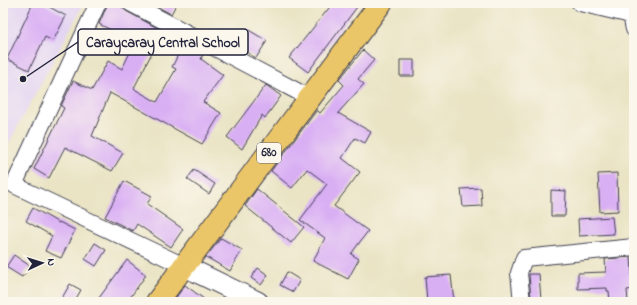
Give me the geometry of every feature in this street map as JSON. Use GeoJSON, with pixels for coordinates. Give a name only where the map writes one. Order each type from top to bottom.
{"type":"FeatureCollection","features":[{"type":"Feature","properties":{"kind":"main road","name":"680"},"geometry":{"type":"LineString","coordinates":[[157,302],[381,3]]}},
{"type":"Feature","properties":{"kind":"street"},"geometry":{"type":"LineString","coordinates":[[98,3],[9,182],[258,302]]}},
{"type":"Feature","properties":{"kind":"street"},"geometry":{"type":"LineString","coordinates":[[130,3],[310,98]]}},
{"type":"Feature","properties":{"kind":"street"},"geometry":{"type":"LineString","coordinates":[[580,3],[631,15],[634,29]]}},
{"type":"Feature","properties":{"kind":"street"},"geometry":{"type":"LineString","coordinates":[[522,302],[519,273],[524,258],[634,247]]}},
{"type":"Feature","properties":{"kind":"shaded area"},"geometry":{"type":"Polygon","coordinates":[[[3,3],[84,3],[3,154],[3,3]]]}},
{"type":"Feature","properties":{"kind":"building"},"geometry":{"type":"Polygon","coordinates":[[[33,3],[42,3],[66,16],[53,41],[45,37],[29,70],[7,59],[33,3]]]}},
{"type":"Feature","properties":{"kind":"building"},"geometry":{"type":"Polygon","coordinates":[[[108,3],[115,3],[121,6],[126,11],[163,31],[134,88],[136,90],[157,102],[176,69],[172,67],[183,45],[203,54],[201,59],[223,75],[203,102],[221,113],[202,144],[110,93],[92,136],[123,153],[112,171],[65,147],[49,178],[34,169],[64,108],[61,106],[73,81],[92,90],[108,61],[122,69],[135,42],[99,24],[108,3]]]}},
{"type":"Feature","properties":{"kind":"building"},"geometry":{"type":"Polygon","coordinates":[[[158,3],[177,3],[171,14],[156,6],[158,3]]]}},
{"type":"Feature","properties":{"kind":"building"},"geometry":{"type":"Polygon","coordinates":[[[333,3],[360,3],[308,72],[289,58],[333,3]]]}},
{"type":"Feature","properties":{"kind":"building"},"geometry":{"type":"Polygon","coordinates":[[[247,29],[267,41],[256,58],[236,46],[247,29]]]}},
{"type":"Feature","properties":{"kind":"building"},"geometry":{"type":"Polygon","coordinates":[[[363,50],[374,60],[358,79],[364,84],[338,113],[371,132],[365,143],[355,138],[342,158],[360,172],[334,206],[368,231],[351,254],[359,259],[348,279],[313,261],[325,238],[300,220],[327,184],[307,169],[292,188],[271,171],[317,110],[320,113],[344,85],[339,80],[363,50]]]}},
{"type":"Feature","properties":{"kind":"building"},"geometry":{"type":"Polygon","coordinates":[[[400,60],[414,60],[414,76],[400,76],[400,60]]]}},
{"type":"Feature","properties":{"kind":"building"},"geometry":{"type":"Polygon","coordinates":[[[266,85],[281,96],[265,118],[262,115],[242,149],[227,137],[266,85]]]}},
{"type":"Feature","properties":{"kind":"building"},"geometry":{"type":"Polygon","coordinates":[[[194,170],[215,184],[209,194],[187,179],[194,170]]]}},
{"type":"Feature","properties":{"kind":"building"},"geometry":{"type":"Polygon","coordinates":[[[617,173],[618,211],[600,212],[598,174],[617,173]]]}},
{"type":"Feature","properties":{"kind":"building"},"geometry":{"type":"Polygon","coordinates":[[[124,181],[152,196],[147,204],[183,229],[171,247],[137,224],[133,231],[105,217],[124,181]]]}},
{"type":"Feature","properties":{"kind":"building"},"geometry":{"type":"Polygon","coordinates":[[[481,188],[482,206],[463,207],[461,189],[481,188]]]}},
{"type":"Feature","properties":{"kind":"building"},"geometry":{"type":"Polygon","coordinates":[[[257,189],[304,227],[291,243],[245,206],[257,189]]]}},
{"type":"Feature","properties":{"kind":"building"},"geometry":{"type":"Polygon","coordinates":[[[551,190],[566,191],[565,216],[551,216],[551,190]]]}},
{"type":"Feature","properties":{"kind":"building"},"geometry":{"type":"Polygon","coordinates":[[[33,208],[59,223],[75,230],[61,258],[45,251],[52,236],[26,221],[33,208]]]}},
{"type":"Feature","properties":{"kind":"building"},"geometry":{"type":"Polygon","coordinates":[[[612,217],[614,234],[579,236],[578,219],[612,217]]]}},
{"type":"Feature","properties":{"kind":"building"},"geometry":{"type":"Polygon","coordinates":[[[221,238],[242,250],[230,271],[206,257],[221,238]]]}},
{"type":"Feature","properties":{"kind":"building"},"geometry":{"type":"Polygon","coordinates":[[[95,243],[106,250],[96,266],[85,259],[95,243]]]}},
{"type":"Feature","properties":{"kind":"building"},"geometry":{"type":"Polygon","coordinates":[[[14,255],[30,266],[22,277],[6,267],[14,255]]]}},
{"type":"Feature","properties":{"kind":"building"},"geometry":{"type":"Polygon","coordinates":[[[631,257],[633,289],[627,290],[628,302],[610,302],[609,291],[607,291],[607,288],[578,289],[578,273],[606,272],[605,259],[631,257]]]}},
{"type":"Feature","properties":{"kind":"building"},"geometry":{"type":"Polygon","coordinates":[[[127,260],[146,275],[127,302],[96,302],[127,260]]]}},
{"type":"Feature","properties":{"kind":"building"},"geometry":{"type":"Polygon","coordinates":[[[258,268],[268,275],[261,285],[251,278],[258,268]]]}},
{"type":"Feature","properties":{"kind":"building"},"geometry":{"type":"Polygon","coordinates":[[[287,272],[300,280],[293,292],[280,285],[287,272]]]}},
{"type":"Feature","properties":{"kind":"building"},"geometry":{"type":"Polygon","coordinates":[[[529,274],[539,274],[541,300],[531,300],[529,274]]]}},
{"type":"Feature","properties":{"kind":"building"},"geometry":{"type":"Polygon","coordinates":[[[451,275],[454,302],[427,302],[425,277],[451,275]]]}},
{"type":"Feature","properties":{"kind":"building"},"geometry":{"type":"Polygon","coordinates":[[[70,284],[81,290],[74,302],[62,298],[70,284]]]}},
{"type":"Feature","properties":{"kind":"building"},"geometry":{"type":"Polygon","coordinates":[[[185,285],[208,302],[179,302],[175,299],[185,285]]]}},
{"type":"Feature","properties":{"kind":"place","name":"Caraycaray Central School"},"geometry":{"type":"Point","coordinates":[23,79]}}]}
